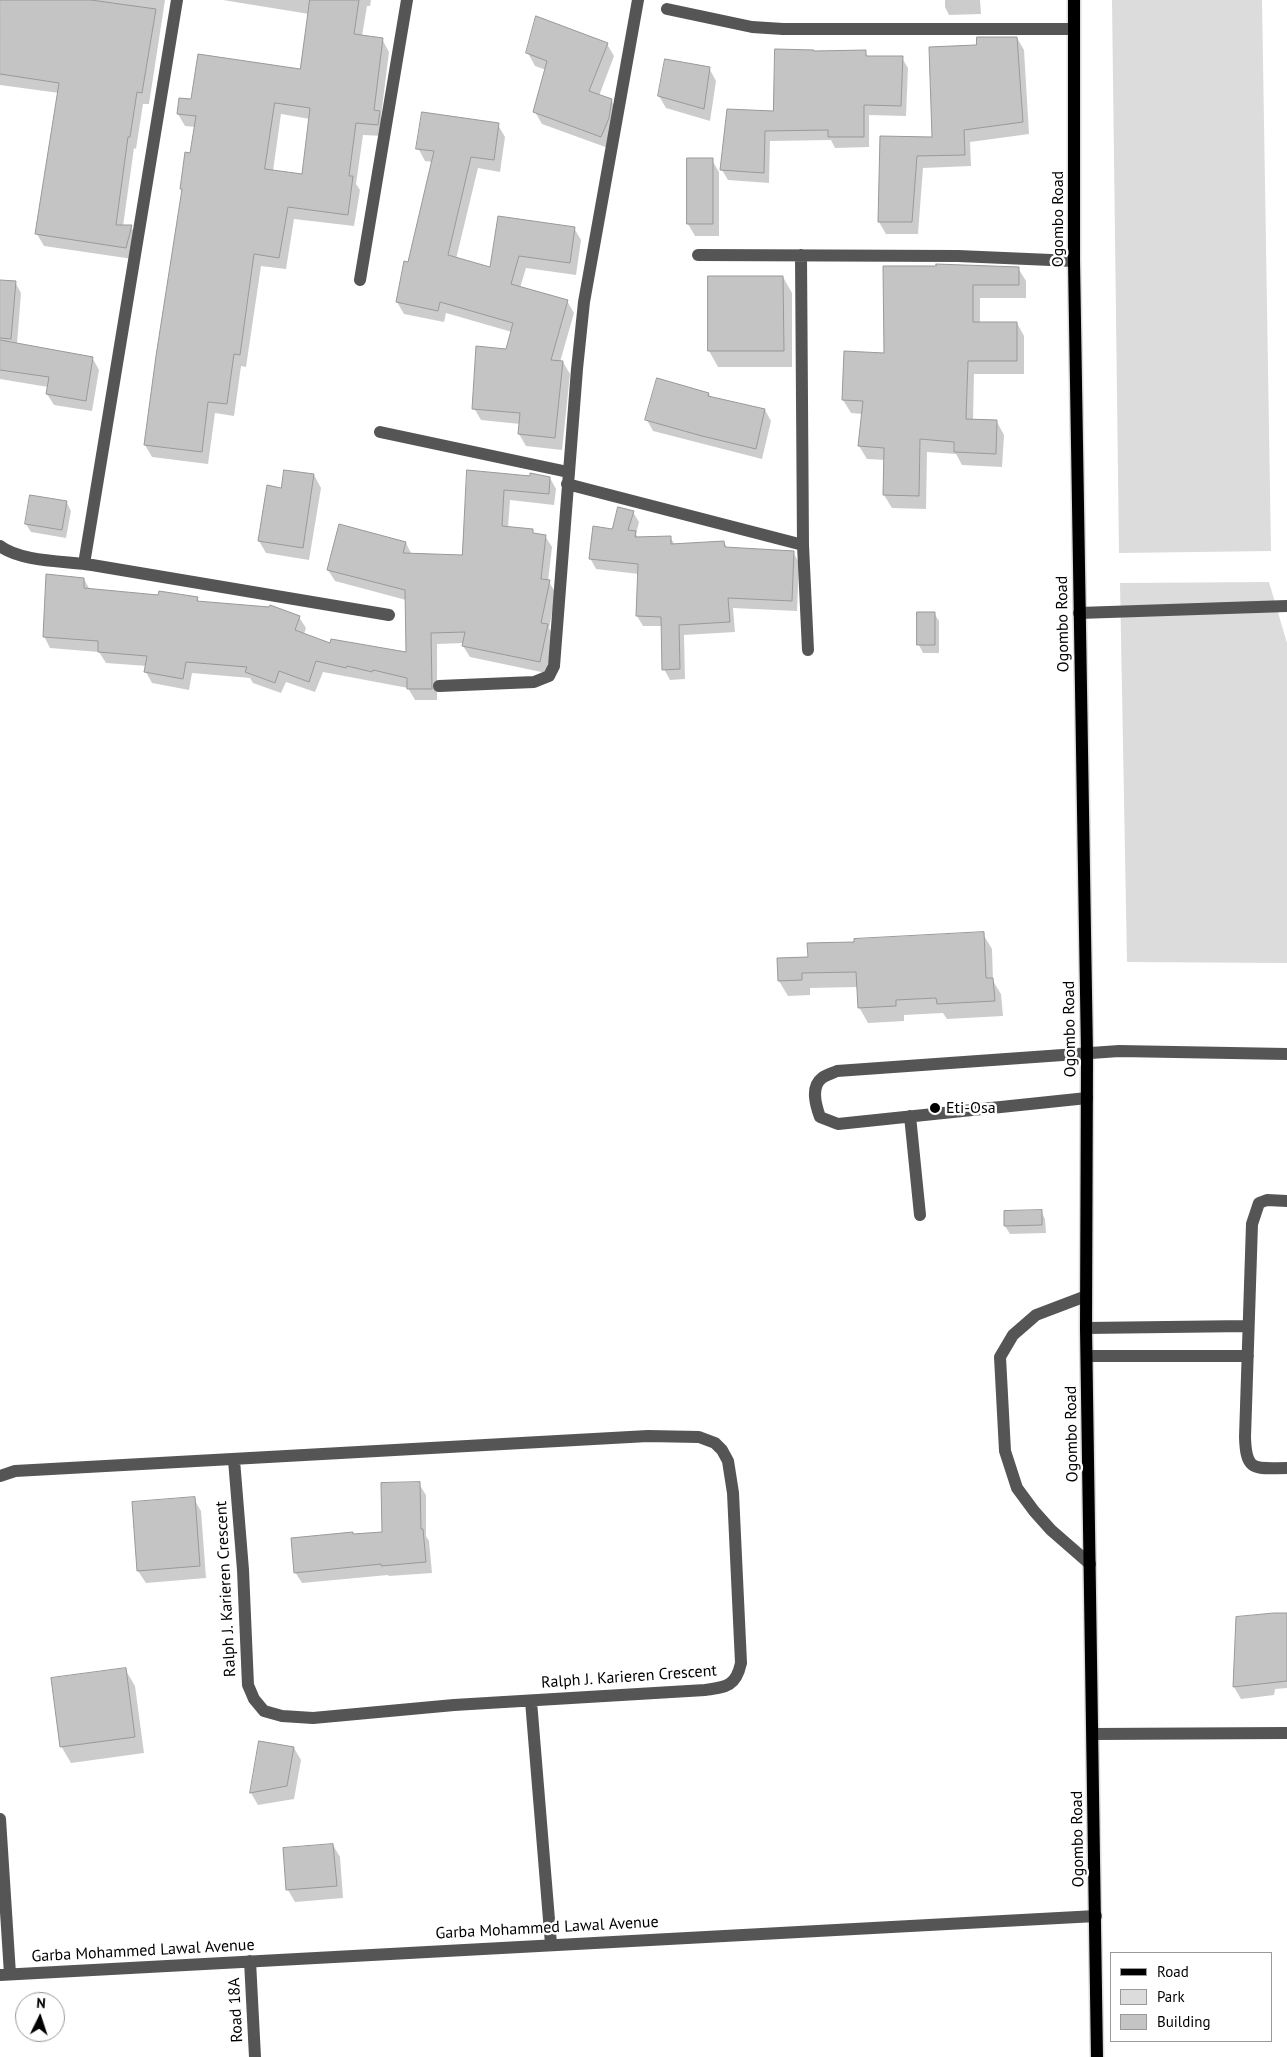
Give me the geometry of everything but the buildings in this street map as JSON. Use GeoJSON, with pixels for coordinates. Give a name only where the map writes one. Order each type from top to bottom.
{"type":"FeatureCollection","features":[{"type":"Feature","properties":{"kind":"main road","name":"Ogombo Road"},"geometry":{"type":"LineString","coordinates":[[1074,0],[1074,261],[1087,1054],[1086,1328],[1088,1356],[1097,2057]]}},
{"type":"Feature","properties":{"kind":"street"},"geometry":{"type":"LineString","coordinates":[[84,564],[177,0]]}},
{"type":"Feature","properties":{"kind":"street"},"geometry":{"type":"LineString","coordinates":[[360,280],[407,0]]}},
{"type":"Feature","properties":{"kind":"street"},"geometry":{"type":"LineString","coordinates":[[439,686],[534,682],[543,680],[552,672],[556,653],[568,478],[584,302],[638,0]]}},
{"type":"Feature","properties":{"kind":"street"},"geometry":{"type":"LineString","coordinates":[[667,9],[752,27],[783,29],[1074,28]]}},
{"type":"Feature","properties":{"kind":"street"},"geometry":{"type":"LineString","coordinates":[[698,255],[958,256],[1074,261]]}},
{"type":"Feature","properties":{"kind":"street"},"geometry":{"type":"LineString","coordinates":[[801,255],[803,545],[808,650]]}},
{"type":"Feature","properties":{"kind":"street"},"geometry":{"type":"LineString","coordinates":[[380,432],[568,478],[803,545]]}},
{"type":"Feature","properties":{"kind":"street"},"geometry":{"type":"LineString","coordinates":[[0,546],[12,553],[27,557],[84,564],[389,615]]}},
{"type":"Feature","properties":{"kind":"street"},"geometry":{"type":"LineString","coordinates":[[1079,613],[1287,606]]}},
{"type":"Feature","properties":{"kind":"street"},"geometry":{"type":"LineString","coordinates":[[1087,1098],[838,1124],[820,1117],[815,1103],[816,1086],[821,1078],[837,1071],[1119,1052],[1287,1054]]}},
{"type":"Feature","properties":{"kind":"street"},"geometry":{"type":"LineString","coordinates":[[910,1116],[920,1215]]}},
{"type":"Feature","properties":{"kind":"street"},"geometry":{"type":"LineString","coordinates":[[1287,1200],[1267,1200],[1259,1203],[1255,1210],[1252,1224],[1246,1455],[1249,1462],[1255,1467],[1287,1468]]}},
{"type":"Feature","properties":{"kind":"street"},"geometry":{"type":"LineString","coordinates":[[1086,1296],[1036,1314],[1013,1335],[1000,1357],[1005,1451],[1017,1488],[1051,1530],[1090,1564]]}},
{"type":"Feature","properties":{"kind":"street"},"geometry":{"type":"LineString","coordinates":[[1086,1328],[1248,1326]]}},
{"type":"Feature","properties":{"kind":"street"},"geometry":{"type":"LineString","coordinates":[[1088,1356],[1248,1356]]}},
{"type":"Feature","properties":{"kind":"street","name":"Ralph J. Karieren Crescent"},"geometry":{"type":"LineString","coordinates":[[0,1476],[15,1471],[648,1436],[699,1437],[715,1443],[722,1450],[728,1461],[733,1493],[741,1655],[739,1673],[734,1682],[723,1688],[705,1690],[454,1704],[313,1718],[282,1716],[264,1711],[254,1699],[248,1685],[243,1570],[234,1460]]}},
{"type":"Feature","properties":{"kind":"street"},"geometry":{"type":"LineString","coordinates":[[531,1701],[551,1944]]}},
{"type":"Feature","properties":{"kind":"street"},"geometry":{"type":"LineString","coordinates":[[1092,1734],[1287,1733]]}},
{"type":"Feature","properties":{"kind":"street"},"geometry":{"type":"LineString","coordinates":[[0,1819],[5,1975]]}},
{"type":"Feature","properties":{"kind":"street","name":"Garba Mohammed Lawal Avenue"},"geometry":{"type":"LineString","coordinates":[[5,1975],[1096,1916]]}},
{"type":"Feature","properties":{"kind":"street","name":"Road 18A"},"geometry":{"type":"LineString","coordinates":[[250,1961],[255,2057]]}},
{"type":"Feature","properties":{"kind":"green space"},"geometry":{"type":"Polygon","coordinates":[[[1112,0],[1262,0],[1271,551],[1119,553],[1112,0]]]}},
{"type":"Feature","properties":{"kind":"green space"},"geometry":{"type":"Polygon","coordinates":[[[1269,582],[1287,643],[1287,963],[1127,962],[1120,583],[1269,582]]]}},
{"type":"Feature","properties":{"kind":"place","name":"Eti-Osa"},"geometry":{"type":"Point","coordinates":[935,1108]}}]}
